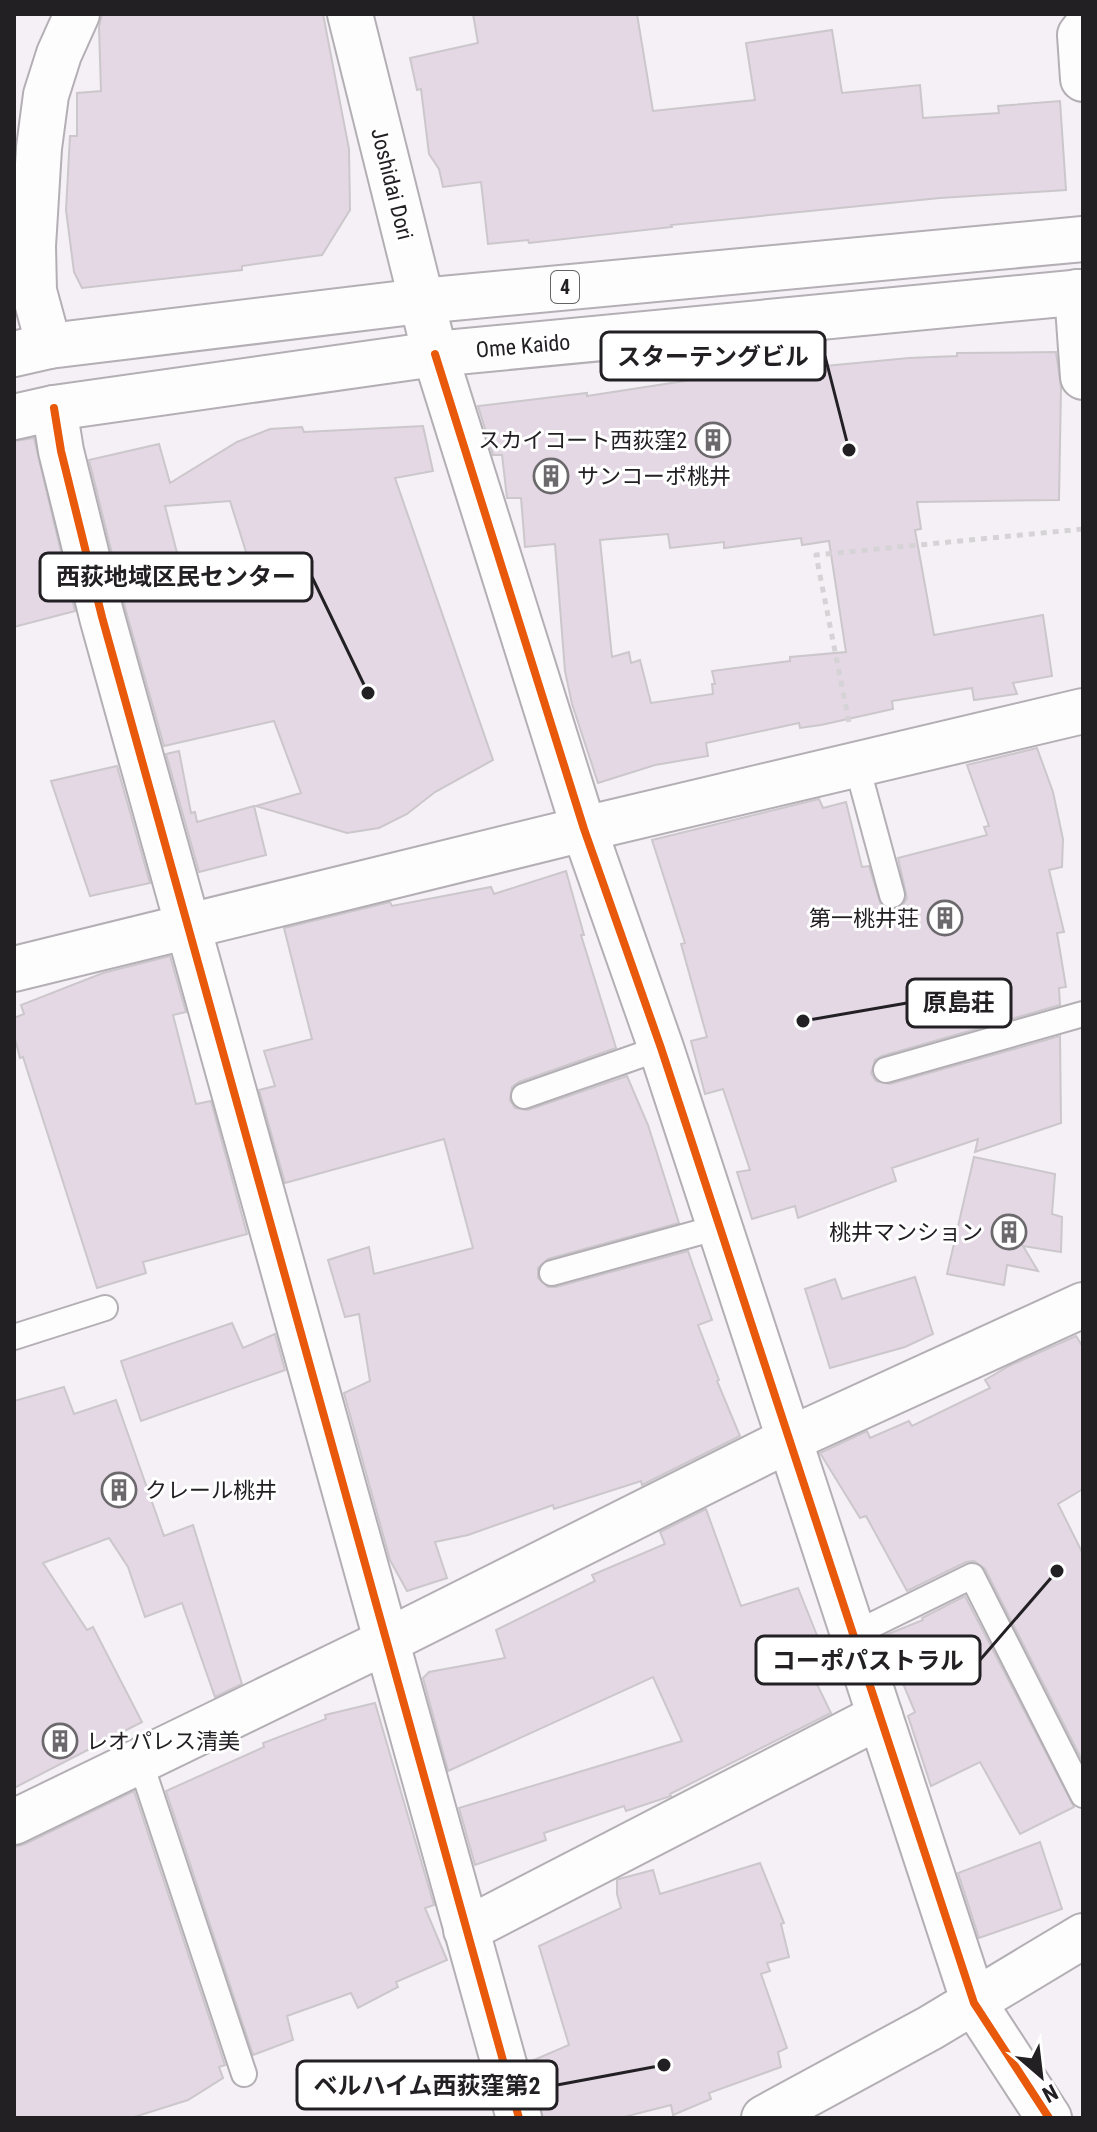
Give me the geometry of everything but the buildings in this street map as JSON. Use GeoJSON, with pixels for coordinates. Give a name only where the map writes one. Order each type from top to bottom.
{"type":"FeatureCollection","features":[{"type":"Feature","properties":{"kind":"street"},"geometry":{"type":"LineString","coordinates":[[31,350],[33,246],[39,148],[46,95],[59,54],[77,14]]}},
{"type":"Feature","properties":{"kind":"street","name":"Joshidai Dori"},"geometry":{"type":"LineString","coordinates":[[350,14],[447,400],[584,829],[661,1048],[974,2003],[1049,2118]]}},
{"type":"Feature","properties":{"kind":"street"},"geometry":{"type":"LineString","coordinates":[[1083,31],[1080,35],[1083,79]]}},
{"type":"Feature","properties":{"kind":"street","name":"4"},"geometry":{"type":"LineString","coordinates":[[31,350],[421,301],[1083,239]]}},
{"type":"Feature","properties":{"kind":"street"},"geometry":{"type":"LineString","coordinates":[[1080,292],[1083,377]]}},
{"type":"Feature","properties":{"kind":"street","name":"Ome Kaido"},"geometry":{"type":"LineString","coordinates":[[34,412],[435,354],[1080,292]]}},
{"type":"Feature","properties":{"kind":"street"},"geometry":{"type":"LineString","coordinates":[[34,412],[61,451],[102,617],[187,927],[519,2118]]}},
{"type":"Feature","properties":{"kind":"street"},"geometry":{"type":"LineString","coordinates":[[14,969],[1083,711]]}},
{"type":"Feature","properties":{"kind":"street"},"geometry":{"type":"LineString","coordinates":[[14,1822],[387,1641],[788,1440],[1083,1305]]}},
{"type":"Feature","properties":{"kind":"street"},"geometry":{"type":"LineString","coordinates":[[466,1930],[880,1716]]}},
{"type":"Feature","properties":{"kind":"street"},"geometry":{"type":"LineString","coordinates":[[764,2118],[974,2003],[1083,1936]]}},
{"type":"Feature","properties":{"kind":"lane"},"geometry":{"type":"LineString","coordinates":[[857,766],[892,895]]}},
{"type":"Feature","properties":{"kind":"lane"},"geometry":{"type":"LineString","coordinates":[[886,1070],[1083,1014]]}},
{"type":"Feature","properties":{"kind":"lane"},"geometry":{"type":"LineString","coordinates":[[524,1096],[661,1048]]}},
{"type":"Feature","properties":{"kind":"lane"},"geometry":{"type":"LineString","coordinates":[[552,1273],[719,1227]]}},
{"type":"Feature","properties":{"kind":"lane"},"geometry":{"type":"LineString","coordinates":[[14,1337],[105,1308]]}},
{"type":"Feature","properties":{"kind":"lane"},"geometry":{"type":"LineString","coordinates":[[852,1635],[972,1576],[1083,1795]]}},
{"type":"Feature","properties":{"kind":"lane"},"geometry":{"type":"LineString","coordinates":[[140,1761],[244,2074]]}},
{"type":"Feature","properties":{"kind":"path"},"geometry":{"type":"LineString","coordinates":[[857,766],[816,555],[1083,529]]}},
{"type":"Feature","properties":{"kind":"cycle path"},"geometry":{"type":"LineString","coordinates":[[435,354],[584,829],[661,1048],[974,2003],[1049,2118]]}},
{"type":"Feature","properties":{"kind":"cycle path"},"geometry":{"type":"LineString","coordinates":[[54,408],[61,451],[102,617],[519,2118]]}},
{"type":"Feature","properties":{"kind":"place","name":"スカイコート西荻窪2"},"geometry":{"type":"Point","coordinates":[713,440]}},
{"type":"Feature","properties":{"kind":"place","name":"スターテングビル"},"geometry":{"type":"Point","coordinates":[849,450]}},
{"type":"Feature","properties":{"kind":"place","name":"サンコーポ桃井"},"geometry":{"type":"Point","coordinates":[551,476]}},
{"type":"Feature","properties":{"kind":"place","name":"西荻地域区民センター"},"geometry":{"type":"Point","coordinates":[368,693]}},
{"type":"Feature","properties":{"kind":"place","name":"第一桃井荘"},"geometry":{"type":"Point","coordinates":[945,918]}},
{"type":"Feature","properties":{"kind":"place","name":"原島荘"},"geometry":{"type":"Point","coordinates":[803,1021]}},
{"type":"Feature","properties":{"kind":"place","name":"桃井マンション"},"geometry":{"type":"Point","coordinates":[1009,1232]}},
{"type":"Feature","properties":{"kind":"place","name":"クレール桃井"},"geometry":{"type":"Point","coordinates":[119,1490]}},
{"type":"Feature","properties":{"kind":"place","name":"コーポパストラル"},"geometry":{"type":"Point","coordinates":[1057,1571]}},
{"type":"Feature","properties":{"kind":"place","name":"レオパレス清美"},"geometry":{"type":"Point","coordinates":[60,1741]}},
{"type":"Feature","properties":{"kind":"place","name":"ベルハイム西荻窪第2"},"geometry":{"type":"Point","coordinates":[664,2065]}}]}
